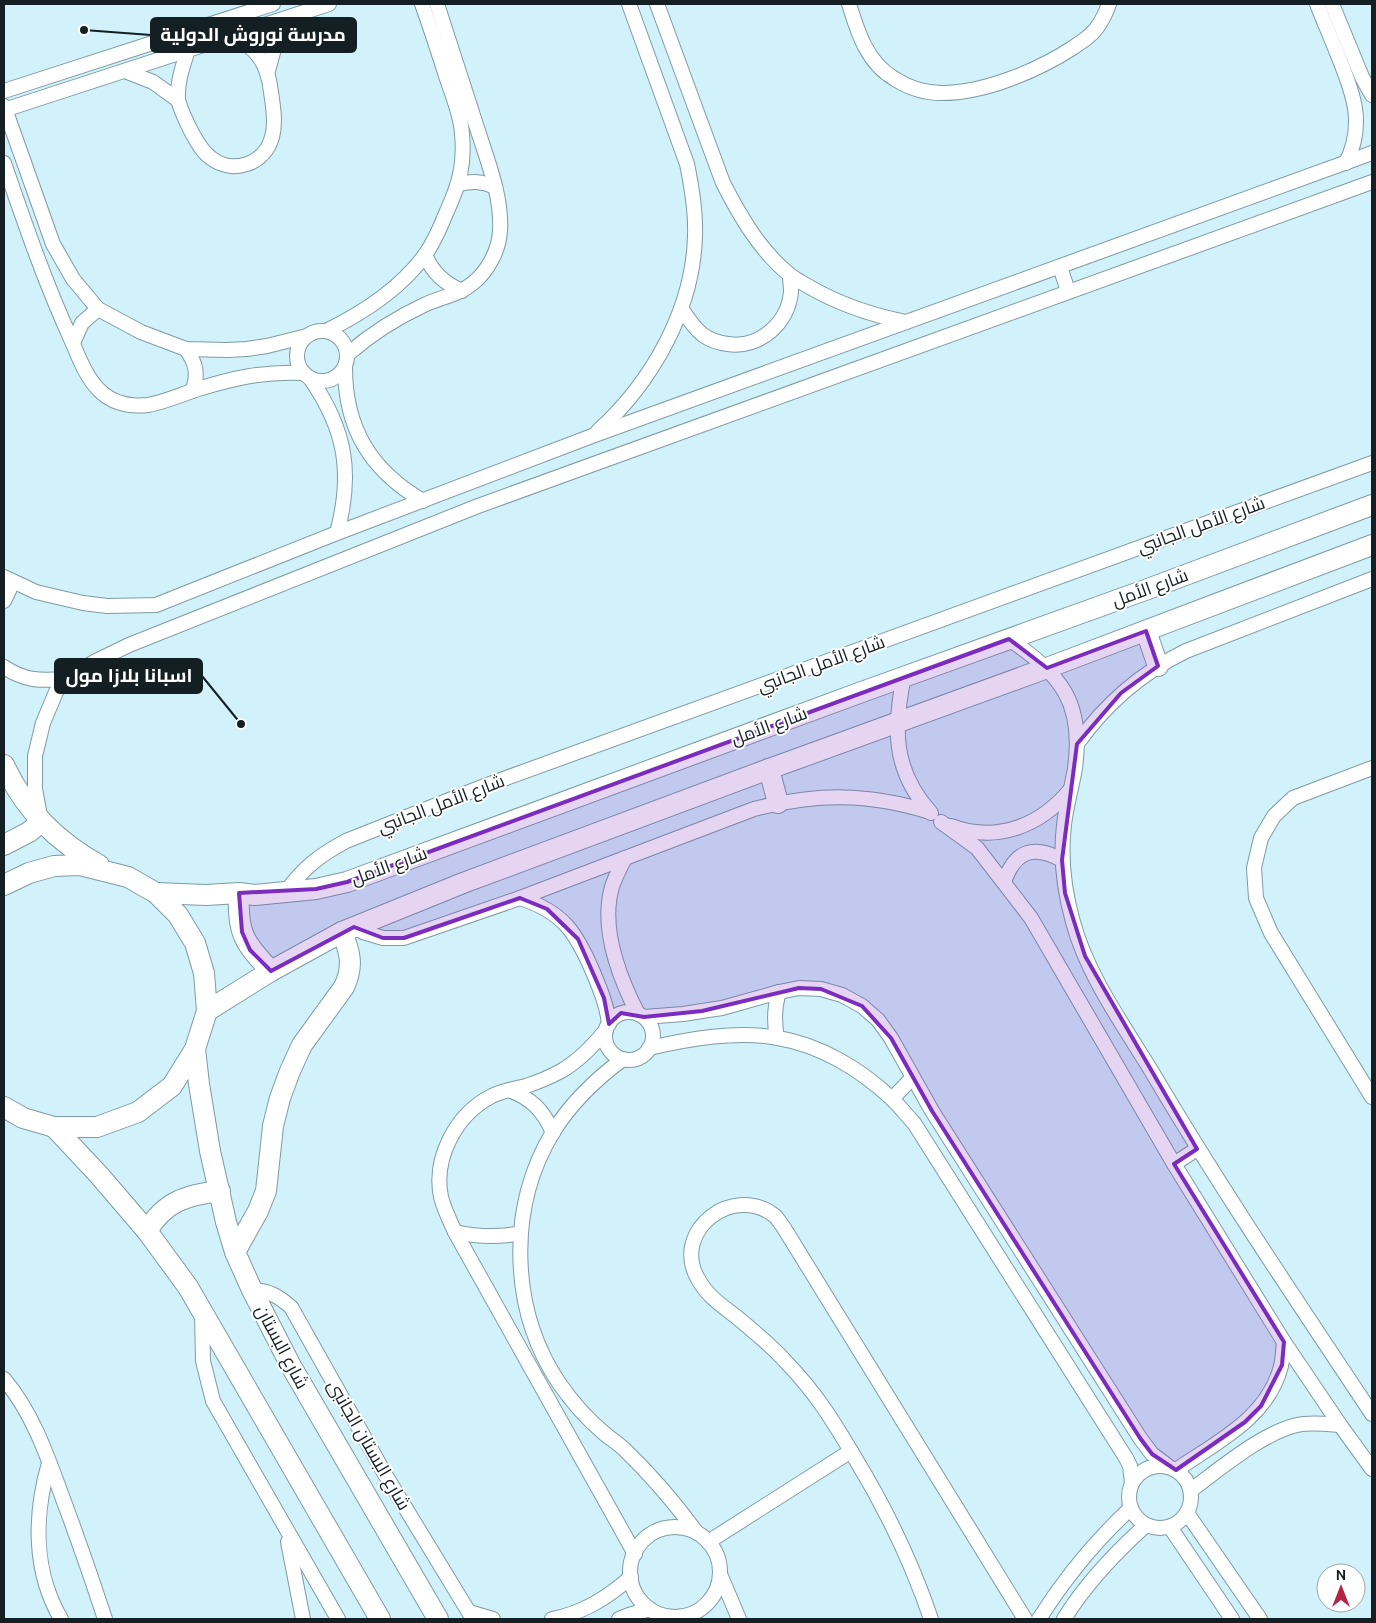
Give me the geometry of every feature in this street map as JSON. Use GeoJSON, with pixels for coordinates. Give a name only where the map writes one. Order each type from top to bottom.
{"type":"FeatureCollection","features":[{"type":"Feature","properties":{"kind":"main road","name":"شارع الأمل"},"geometry":{"type":"LineString","coordinates":[[156,893],[255,894],[286,892],[347,882],[1372,505]]}},
{"type":"Feature","properties":{"kind":"main road"},"geometry":{"type":"LineString","coordinates":[[207,1011],[270,971],[348,929],[463,883],[1047,668],[1372,545]]}},
{"type":"Feature","properties":{"kind":"main road"},"geometry":{"type":"LineString","coordinates":[[1146,631],[1158,666]]}},
{"type":"Feature","properties":{"kind":"main road"},"geometry":{"type":"LineString","coordinates":[[4,765],[21,798],[41,822],[61,840],[82,856],[128,877],[156,893],[178,915],[195,943],[204,973],[207,1011],[196,1049],[172,1086],[138,1112],[97,1127],[54,1127],[13,1116],[4,1107]]}},
{"type":"Feature","properties":{"kind":"main road"},"geometry":{"type":"LineString","coordinates":[[769,769],[778,803]]}},
{"type":"Feature","properties":{"kind":"main road"},"geometry":{"type":"LineString","coordinates":[[4,845],[22,836],[41,822]]}},
{"type":"Feature","properties":{"kind":"main road"},"geometry":{"type":"LineString","coordinates":[[4,885],[29,873],[54,866],[80,865],[128,877]]}},
{"type":"Feature","properties":{"kind":"main road"},"geometry":{"type":"LineString","coordinates":[[239,893],[238,913],[242,932],[250,950],[270,971]]}},
{"type":"Feature","properties":{"kind":"main road"},"geometry":{"type":"LineString","coordinates":[[235,1252],[258,1211],[266,1191],[273,1126],[280,1098],[290,1071],[302,1045],[318,1020],[344,987],[349,976],[348,929]]}},
{"type":"Feature","properties":{"kind":"main road","name":"شارع البستان"},"geometry":{"type":"LineString","coordinates":[[196,1049],[204,1116],[211,1154],[226,1222],[235,1252],[252,1290],[296,1375],[438,1619]]}},
{"type":"Feature","properties":{"kind":"main road"},"geometry":{"type":"LineString","coordinates":[[54,1127],[77,1150],[147,1231],[174,1266],[202,1310],[380,1619]]}},
{"type":"Feature","properties":{"kind":"main road"},"geometry":{"type":"LineString","coordinates":[[147,1231],[161,1212],[172,1204],[197,1194],[220,1192]]}},
{"type":"Feature","properties":{"kind":"street"},"geometry":{"type":"LineString","coordinates":[[4,91],[273,4]]}},
{"type":"Feature","properties":{"kind":"street"},"geometry":{"type":"LineString","coordinates":[[329,4],[4,109],[53,244],[73,279],[98,309],[141,332],[186,349],[247,349],[307,336],[316,331],[326,331],[334,334],[346,346],[345,388],[355,427],[364,446],[375,463],[389,478],[423,501]]}},
{"type":"Feature","properties":{"kind":"street"},"geometry":{"type":"LineString","coordinates":[[326,331],[363,311],[380,299],[411,271],[425,255],[459,184],[463,151],[460,118],[422,4]]}},
{"type":"Feature","properties":{"kind":"street"},"geometry":{"type":"LineString","coordinates":[[4,162],[34,251],[82,363],[99,390],[114,400],[133,406],[163,401],[192,391],[265,373],[307,376],[318,381],[326,381],[340,374],[346,361],[362,342],[393,321],[427,304],[462,291],[474,282],[484,271],[496,249],[500,230],[500,215],[495,187],[437,4]]}},
{"type":"Feature","properties":{"kind":"street"},"geometry":{"type":"LineString","coordinates":[[592,436],[623,406],[644,379],[666,342],[681,308],[688,284],[695,236],[692,188],[687,164],[629,4]]}},
{"type":"Feature","properties":{"kind":"street"},"geometry":{"type":"LineString","coordinates":[[657,4],[723,183],[752,233],[790,276],[847,306],[876,316],[907,322]]}},
{"type":"Feature","properties":{"kind":"street"},"geometry":{"type":"LineString","coordinates":[[849,4],[861,41],[870,56],[881,68],[894,79],[909,86],[926,92],[942,93],[959,92],[994,84],[1028,72],[1059,56],[1089,36],[1098,25],[1109,4]]}},
{"type":"Feature","properties":{"kind":"street"},"geometry":{"type":"LineString","coordinates":[[1317,4],[1349,82],[1354,99],[1356,133],[1353,150],[1346,163]]}},
{"type":"Feature","properties":{"kind":"street"},"geometry":{"type":"LineString","coordinates":[[1332,4],[1362,77],[1372,95]]}},
{"type":"Feature","properties":{"kind":"street"},"geometry":{"type":"LineString","coordinates":[[188,50],[181,75],[178,100],[188,124],[205,153],[227,166],[244,165],[260,158],[267,150],[273,137],[274,119],[268,71],[274,49],[289,17]]}},
{"type":"Feature","properties":{"kind":"street"},"geometry":{"type":"LineString","coordinates":[[231,36],[239,39],[253,50],[268,71]]}},
{"type":"Feature","properties":{"kind":"street"},"geometry":{"type":"LineString","coordinates":[[77,67],[83,84]]}},
{"type":"Feature","properties":{"kind":"street"},"geometry":{"type":"LineString","coordinates":[[125,71],[154,82],[178,100]]}},
{"type":"Feature","properties":{"kind":"street"},"geometry":{"type":"LineString","coordinates":[[4,601],[9,580],[44,594],[83,603],[124,606],[156,605],[337,533],[592,436],[1372,154]]}},
{"type":"Feature","properties":{"kind":"street"},"geometry":{"type":"LineString","coordinates":[[459,184],[481,182],[495,187]]}},
{"type":"Feature","properties":{"kind":"street"},"geometry":{"type":"LineString","coordinates":[[41,822],[35,789],[35,756],[43,724],[56,692],[65,679],[129,645],[478,506],[1372,182]]}},
{"type":"Feature","properties":{"kind":"street"},"geometry":{"type":"LineString","coordinates":[[425,255],[436,273],[444,281],[462,291]]}},
{"type":"Feature","properties":{"kind":"street"},"geometry":{"type":"LineString","coordinates":[[1060,268],[1068,292]]}},
{"type":"Feature","properties":{"kind":"street"},"geometry":{"type":"LineString","coordinates":[[681,308],[702,335],[718,342],[734,345],[752,342],[767,335],[778,324],[786,309],[791,292],[790,276]]}},
{"type":"Feature","properties":{"kind":"street"},"geometry":{"type":"LineString","coordinates":[[73,343],[82,323],[92,312],[98,309]]}},
{"type":"Feature","properties":{"kind":"street"},"geometry":{"type":"LineString","coordinates":[[307,336],[301,342],[298,350],[299,366],[324,398],[334,419],[341,441],[345,464],[346,487],[337,533]]}},
{"type":"Feature","properties":{"kind":"street"},"geometry":{"type":"LineString","coordinates":[[186,349],[192,357],[197,374],[192,391]]}},
{"type":"Feature","properties":{"kind":"street","name":"شارع الأمل الجانبي"},"geometry":{"type":"LineString","coordinates":[[286,892],[299,874],[329,850],[346,841],[441,803],[1372,462]]}},
{"type":"Feature","properties":{"kind":"street"},"geometry":{"type":"LineString","coordinates":[[1077,744],[1090,726],[1121,692],[1158,666],[1186,651],[1372,579]]}},
{"type":"Feature","properties":{"kind":"street"},"geometry":{"type":"LineString","coordinates":[[1008,639],[1047,668],[1057,679],[1068,699],[1076,720],[1077,744],[1075,767],[1064,824],[1062,860],[1067,901],[1073,925],[1085,956],[1100,985],[1197,1149],[1372,1414]]}},
{"type":"Feature","properties":{"kind":"street"},"geometry":{"type":"LineString","coordinates":[[4,667],[27,679],[65,679]]}},
{"type":"Feature","properties":{"kind":"street"},"geometry":{"type":"LineString","coordinates":[[904,676],[899,699],[898,746],[912,788],[930,812],[977,848],[1030,918],[1174,1164],[1284,1342],[1372,1469]]}},
{"type":"Feature","properties":{"kind":"street"},"geometry":{"type":"LineString","coordinates":[[1372,768],[1293,798],[1274,816],[1261,838],[1254,868],[1256,898],[1271,933],[1372,1097]]}},
{"type":"Feature","properties":{"kind":"street"},"geometry":{"type":"LineString","coordinates":[[941,822],[961,830],[982,832],[1010,830],[1042,817],[1058,804],[1072,788]]}},
{"type":"Feature","properties":{"kind":"street"},"geometry":{"type":"LineString","coordinates":[[348,929],[383,938],[404,938],[520,898],[754,810],[778,803],[802,799],[848,797],[890,801],[930,812]]}},
{"type":"Feature","properties":{"kind":"street"},"geometry":{"type":"LineString","coordinates":[[1004,882],[1009,868],[1020,857],[1034,852],[1049,853],[1062,860]]}},
{"type":"Feature","properties":{"kind":"street"},"geometry":{"type":"LineString","coordinates":[[520,898],[534,902],[559,918],[578,939],[604,998],[607,1044],[616,1056],[623,1059],[635,1059],[640,1057],[649,1048],[652,1042],[652,1028],[641,1016],[627,991],[616,959],[608,920],[612,888],[625,858]]}},
{"type":"Feature","properties":{"kind":"street"},"geometry":{"type":"LineString","coordinates":[[635,1554],[455,1232],[441,1196],[440,1176],[443,1157],[450,1138],[460,1122],[474,1108],[490,1097],[528,1085],[563,1070],[594,1045],[614,1018],[621,1014],[629,1012],[641,1016],[683,1014],[722,1008],[799,988],[821,989],[842,995],[862,1006],[878,1020],[932,1111],[1140,1438],[1152,1454],[1172,1468],[1188,1482],[1192,1498],[1187,1513],[1182,1519],[1170,1527],[1158,1528],[1146,1524],[1139,1520],[1131,1508],[1129,1491],[1132,1483],[1143,1470],[1151,1467],[1172,1468],[1245,1422],[1262,1406],[1274,1387],[1282,1365],[1284,1342]]}},
{"type":"Feature","properties":{"kind":"street"},"geometry":{"type":"LineString","coordinates":[[777,1038],[774,1019],[779,992]]}},
{"type":"Feature","properties":{"kind":"street"},"geometry":{"type":"LineString","coordinates":[[649,1048],[722,1036],[777,1038],[816,1049],[834,1057],[868,1078],[892,1099],[914,1123],[1126,1458],[1130,1466],[1132,1483]]}},
{"type":"Feature","properties":{"kind":"street"},"geometry":{"type":"LineString","coordinates":[[623,1059],[584,1092],[553,1133],[543,1151],[526,1202],[521,1233],[520,1256],[525,1300],[533,1329],[548,1364],[559,1383],[588,1418],[622,1447],[649,1474],[697,1533],[708,1542],[717,1556],[720,1573],[739,1619]]}},
{"type":"Feature","properties":{"kind":"street"},"geometry":{"type":"LineString","coordinates":[[1358,1074],[1372,1076]]}},
{"type":"Feature","properties":{"kind":"street"},"geometry":{"type":"LineString","coordinates":[[892,1099],[912,1078]]}},
{"type":"Feature","properties":{"kind":"street"},"geometry":{"type":"LineString","coordinates":[[509,1090],[521,1094],[536,1106],[548,1121],[553,1133]]}},
{"type":"Feature","properties":{"kind":"street"},"geometry":{"type":"LineString","coordinates":[[1174,1164],[1197,1149]]}},
{"type":"Feature","properties":{"kind":"street"},"geometry":{"type":"LineString","coordinates":[[931,1619],[899,1539],[874,1490],[826,1408],[807,1384],[763,1339],[703,1289],[692,1262],[692,1248],[696,1235],[705,1221],[718,1211],[734,1206],[748,1205],[762,1209],[775,1216],[1025,1619]]}},
{"type":"Feature","properties":{"kind":"street"},"geometry":{"type":"LineString","coordinates":[[455,1232],[481,1237],[521,1233]]}},
{"type":"Feature","properties":{"kind":"street","name":"شارع البستان الجانبى"},"geometry":{"type":"LineString","coordinates":[[252,1290],[266,1291],[281,1298],[291,1307],[386,1476],[471,1616]]}},
{"type":"Feature","properties":{"kind":"street"},"geometry":{"type":"LineString","coordinates":[[202,1310],[203,1361],[213,1401],[338,1619]]}},
{"type":"Feature","properties":{"kind":"street"},"geometry":{"type":"LineString","coordinates":[[4,1379],[25,1409],[49,1463],[105,1619]]}},
{"type":"Feature","properties":{"kind":"street"},"geometry":{"type":"LineString","coordinates":[[1191,1490],[1258,1442],[1277,1432],[1297,1425],[1319,1423],[1340,1425]]}},
{"type":"Feature","properties":{"kind":"street"},"geometry":{"type":"LineString","coordinates":[[708,1542],[851,1451]]}},
{"type":"Feature","properties":{"kind":"street"},"geometry":{"type":"LineString","coordinates":[[49,1463],[40,1502],[38,1542],[44,1579],[50,1597],[61,1619]]}},
{"type":"Feature","properties":{"kind":"street"},"geometry":{"type":"LineString","coordinates":[[1039,1619],[1076,1565],[1131,1508]]}},
{"type":"Feature","properties":{"kind":"street"},"geometry":{"type":"LineString","coordinates":[[1187,1513],[1260,1619]]}},
{"type":"Feature","properties":{"kind":"street"},"geometry":{"type":"LineString","coordinates":[[1064,1619],[1104,1566],[1146,1524]]}},
{"type":"Feature","properties":{"kind":"street"},"geometry":{"type":"LineString","coordinates":[[1170,1527],[1232,1619]]}},
{"type":"Feature","properties":{"kind":"street"},"geometry":{"type":"LineString","coordinates":[[697,1533],[679,1528],[661,1530],[645,1539],[635,1554],[631,1569],[633,1587],[637,1596],[650,1609],[662,1615],[676,1618],[685,1616],[703,1607],[716,1592],[720,1573]]}},
{"type":"Feature","properties":{"kind":"street"},"geometry":{"type":"LineString","coordinates":[[285,1529],[303,1619]]}},
{"type":"Feature","properties":{"kind":"street"},"geometry":{"type":"LineString","coordinates":[[552,1619],[567,1616],[591,1607],[612,1594],[631,1577]]}},
{"type":"Feature","properties":{"kind":"street"},"geometry":{"type":"LineString","coordinates":[[619,1619],[650,1609]]}},
{"type":"Feature","properties":{"kind":"street"},"geometry":{"type":"LineString","coordinates":[[471,1616],[493,1619]]}},
{"type":"Feature","properties":{"kind":"highlighted area"},"geometry":{"type":"Polygon","coordinates":[[[1146,631],[1158,666],[1121,693],[1077,744],[1062,860],[1065,893],[1085,956],[1197,1149],[1174,1164],[1284,1342],[1282,1365],[1261,1406],[1245,1422],[1176,1470],[1152,1454],[1140,1438],[932,1111],[891,1038],[862,1006],[821,989],[799,988],[702,1011],[644,1017],[621,1013],[609,1024],[604,998],[578,939],[547,909],[520,898],[404,938],[383,938],[354,927],[271,971],[250,950],[242,932],[239,893],[316,889],[347,882],[1009,639],[1047,668],[1146,631]]]}},
{"type":"Feature","properties":{"kind":"place","name":"مدرسة نوروش الدولية"},"geometry":{"type":"Point","coordinates":[84,30]}},
{"type":"Feature","properties":{"kind":"place","name":"اسبانا بلازا مول"},"geometry":{"type":"Point","coordinates":[241,724]}}]}
